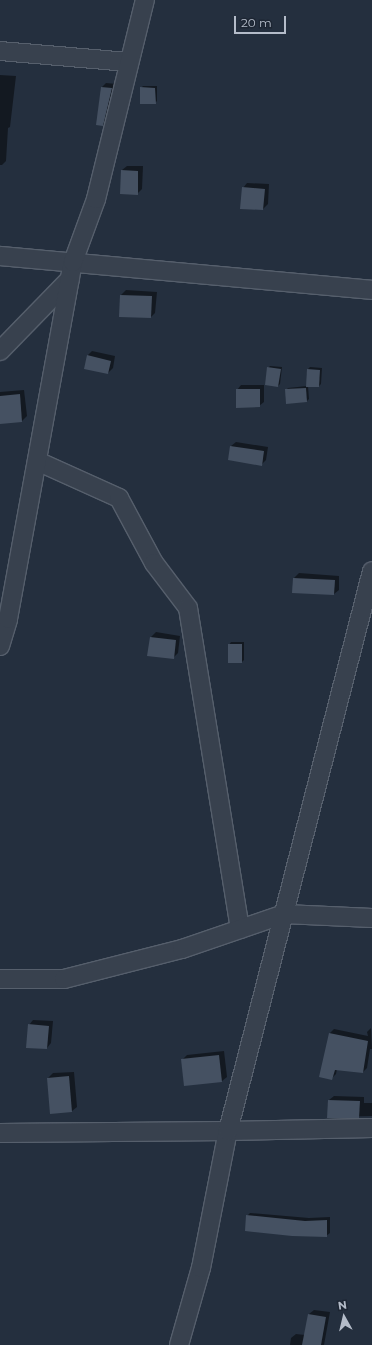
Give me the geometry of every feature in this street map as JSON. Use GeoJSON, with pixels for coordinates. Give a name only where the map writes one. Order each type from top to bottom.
{"type":"FeatureCollection","features":[{"type":"Feature","properties":{"kind":"street"},"geometry":{"type":"LineString","coordinates":[[0,646],[8,619],[71,270],[96,199],[145,0]]}},
{"type":"Feature","properties":{"kind":"street"},"geometry":{"type":"LineString","coordinates":[[0,51],[129,62]]}},
{"type":"Feature","properties":{"kind":"street"},"geometry":{"type":"LineString","coordinates":[[0,256],[71,270],[372,290]]}},
{"type":"Feature","properties":{"kind":"street"},"geometry":{"type":"LineString","coordinates":[[0,351],[71,270]]}},
{"type":"Feature","properties":{"kind":"street"},"geometry":{"type":"LineString","coordinates":[[37,462],[119,498],[154,563],[188,608],[240,929]]}},
{"type":"Feature","properties":{"kind":"street"},"geometry":{"type":"LineString","coordinates":[[179,1345],[201,1268],[228,1131],[372,571]]}},
{"type":"Feature","properties":{"kind":"street"},"geometry":{"type":"LineString","coordinates":[[0,979],[64,979],[182,949],[284,914],[372,918]]}},
{"type":"Feature","properties":{"kind":"street"},"geometry":{"type":"LineString","coordinates":[[0,1133],[372,1128]]}},
{"type":"Feature","properties":{"kind":"building"},"geometry":{"type":"Polygon","coordinates":[[[101,87],[112,88],[103,126],[96,125],[101,87]]]}},
{"type":"Feature","properties":{"kind":"building"},"geometry":{"type":"Polygon","coordinates":[[[140,87],[155,88],[156,104],[140,104],[140,87]]]}},
{"type":"Feature","properties":{"kind":"building"},"geometry":{"type":"Polygon","coordinates":[[[121,170],[138,171],[138,195],[120,194],[121,170]]]}},
{"type":"Feature","properties":{"kind":"building"},"geometry":{"type":"Polygon","coordinates":[[[242,187],[265,189],[263,210],[240,209],[242,187]]]}},
{"type":"Feature","properties":{"kind":"building"},"geometry":{"type":"Polygon","coordinates":[[[120,295],[152,296],[151,318],[119,317],[120,295]]]}},
{"type":"Feature","properties":{"kind":"building"},"geometry":{"type":"Polygon","coordinates":[[[87,355],[111,361],[108,374],[84,369],[87,355]]]}},
{"type":"Feature","properties":{"kind":"building"},"geometry":{"type":"Polygon","coordinates":[[[267,367],[281,369],[278,387],[265,385],[267,367]]]}},
{"type":"Feature","properties":{"kind":"building"},"geometry":{"type":"Polygon","coordinates":[[[307,369],[320,370],[319,387],[306,387],[307,369]]]}},
{"type":"Feature","properties":{"kind":"building"},"geometry":{"type":"Polygon","coordinates":[[[306,388],[307,402],[286,404],[285,389],[306,388]]]}},
{"type":"Feature","properties":{"kind":"building"},"geometry":{"type":"Polygon","coordinates":[[[236,389],[260,389],[260,407],[236,408],[236,389]]]}},
{"type":"Feature","properties":{"kind":"building"},"geometry":{"type":"Polygon","coordinates":[[[20,394],[22,422],[0,424],[0,396],[20,394]]]}},
{"type":"Feature","properties":{"kind":"building"},"geometry":{"type":"Polygon","coordinates":[[[230,446],[264,451],[262,466],[228,460],[230,446]]]}},
{"type":"Feature","properties":{"kind":"building"},"geometry":{"type":"Polygon","coordinates":[[[293,578],[335,580],[334,595],[292,593],[293,578]]]}},
{"type":"Feature","properties":{"kind":"building"},"geometry":{"type":"Polygon","coordinates":[[[150,637],[176,640],[174,659],[147,656],[150,637]]]}},
{"type":"Feature","properties":{"kind":"building"},"geometry":{"type":"Polygon","coordinates":[[[228,644],[242,644],[242,663],[228,663],[228,644]]]}},
{"type":"Feature","properties":{"kind":"building"},"geometry":{"type":"Polygon","coordinates":[[[28,1024],[49,1026],[47,1049],[26,1048],[28,1024]]]}},
{"type":"Feature","properties":{"kind":"building"},"geometry":{"type":"Polygon","coordinates":[[[329,1033],[368,1041],[363,1073],[335,1070],[332,1080],[319,1077],[329,1033]]]}},
{"type":"Feature","properties":{"kind":"building"},"geometry":{"type":"Polygon","coordinates":[[[219,1055],[222,1082],[184,1086],[181,1059],[219,1055]]]}},
{"type":"Feature","properties":{"kind":"building"},"geometry":{"type":"Polygon","coordinates":[[[69,1076],[72,1112],[50,1114],[47,1078],[69,1076]]]}},
{"type":"Feature","properties":{"kind":"building"},"geometry":{"type":"Polygon","coordinates":[[[328,1100],[360,1101],[359,1118],[327,1118],[328,1100]]]}},
{"type":"Feature","properties":{"kind":"building"},"geometry":{"type":"Polygon","coordinates":[[[246,1215],[305,1221],[327,1220],[327,1237],[292,1236],[245,1231],[246,1215]]]}},
{"type":"Feature","properties":{"kind":"building"},"geometry":{"type":"Polygon","coordinates":[[[308,1314],[326,1317],[321,1345],[302,1345],[308,1314]]]}}]}
